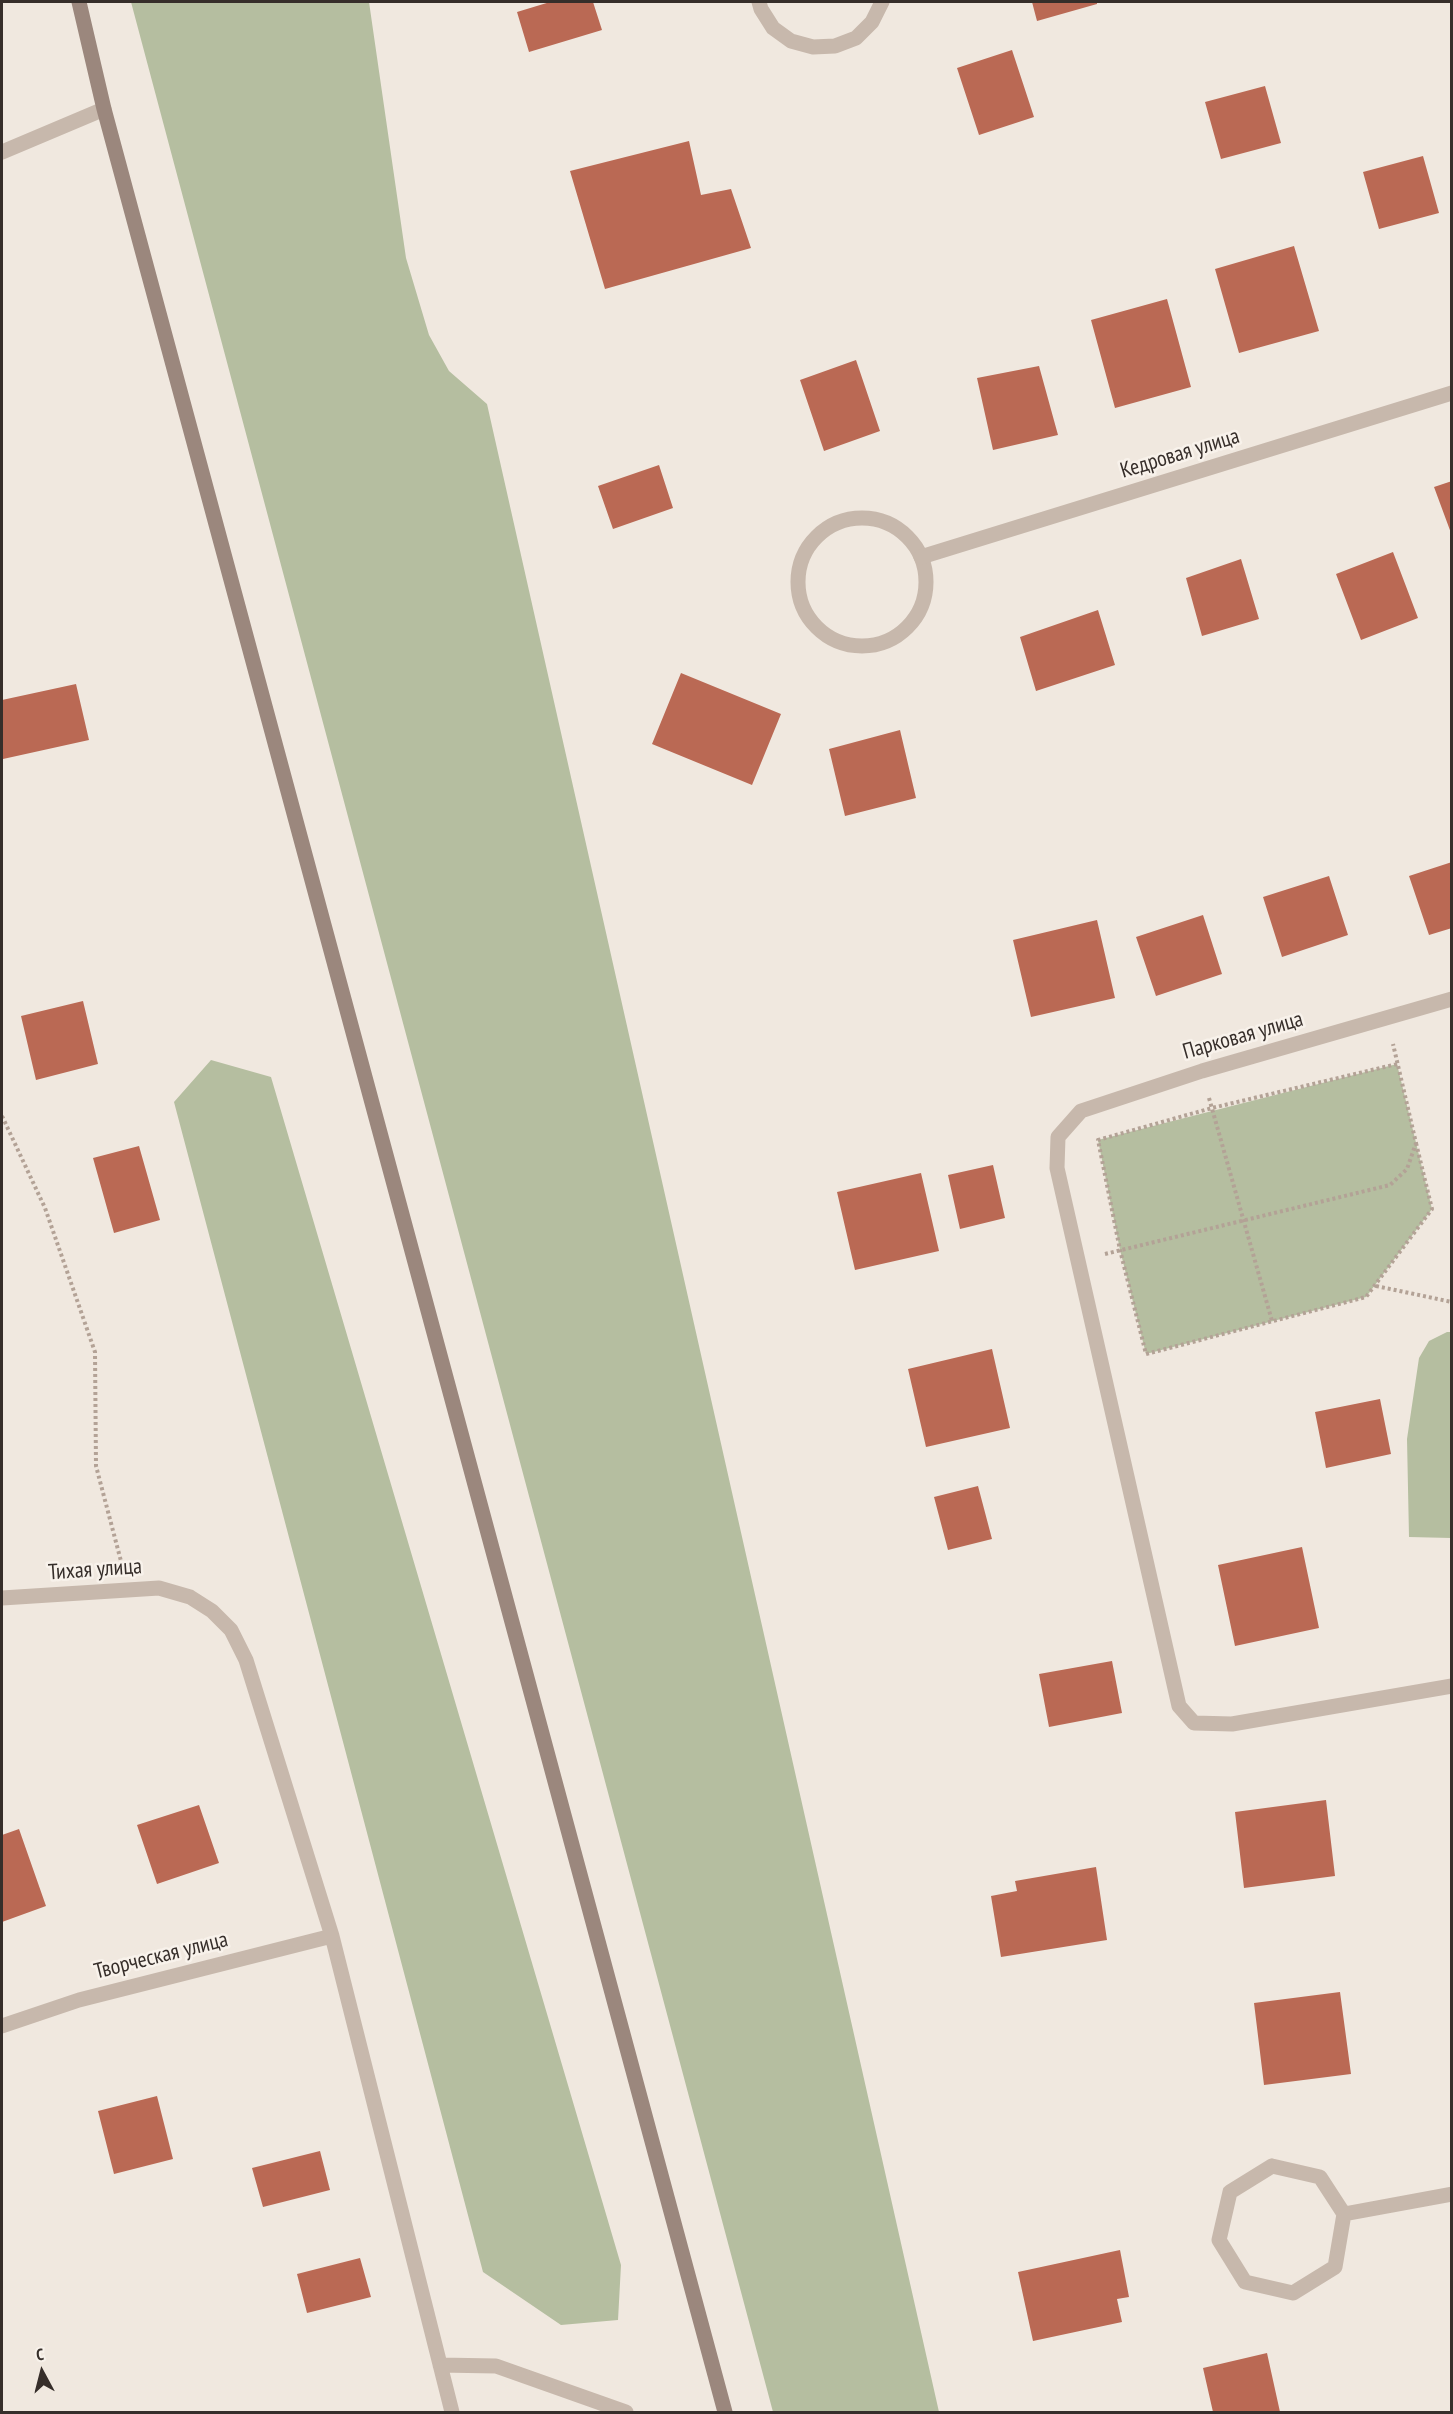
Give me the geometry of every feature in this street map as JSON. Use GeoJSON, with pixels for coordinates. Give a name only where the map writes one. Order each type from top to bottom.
{"type":"FeatureCollection","features":[{"type":"Feature","properties":{"kind":"street"},"geometry":{"type":"LineString","coordinates":[[79,2],[104,109],[725,2412]]}},
{"type":"Feature","properties":{"kind":"street"},"geometry":{"type":"LineString","coordinates":[[759,2],[773,28],[791,41],[813,48],[835,46],[856,38],[872,22],[882,2]]}},
{"type":"Feature","properties":{"kind":"street"},"geometry":{"type":"LineString","coordinates":[[2,152],[104,109]]}},
{"type":"Feature","properties":{"kind":"street","name":"Кедровая улица"},"geometry":{"type":"LineString","coordinates":[[921,557],[1452,393]]}},
{"type":"Feature","properties":{"kind":"street"},"geometry":{"type":"LineString","coordinates":[[856,518],[876,520],[895,527],[910,540],[921,557],[926,579],[923,601],[913,621],[897,636],[876,645],[854,646],[833,640],[815,627],[802,608],[797,588],[799,568],[806,550],[819,534],[836,523],[856,518]]}},
{"type":"Feature","properties":{"kind":"street","name":"Парковая улица"},"geometry":{"type":"LineString","coordinates":[[1078,1260],[1057,1168],[1058,1137],[1081,1111],[1202,1071],[1452,999]]}},
{"type":"Feature","properties":{"kind":"street"},"geometry":{"type":"LineString","coordinates":[[1078,1260],[1179,1706],[1194,1723],[1232,1724],[1452,1686]]}},
{"type":"Feature","properties":{"kind":"street","name":"Тихая улица"},"geometry":{"type":"LineString","coordinates":[[2,1598],[159,1588],[190,1597],[212,1611],[231,1630],[246,1660],[332,1936],[452,2412]]}},
{"type":"Feature","properties":{"kind":"street","name":"Творческая улица"},"geometry":{"type":"LineString","coordinates":[[2,2026],[79,2000],[332,1936]]}},
{"type":"Feature","properties":{"kind":"street"},"geometry":{"type":"LineString","coordinates":[[1272,2166],[1320,2177],[1344,2214],[1335,2267],[1293,2293],[1245,2282],[1219,2240],[1230,2192],[1272,2166]]}},
{"type":"Feature","properties":{"kind":"street"},"geometry":{"type":"LineString","coordinates":[[1344,2214],[1452,2194]]}},
{"type":"Feature","properties":{"kind":"street"},"geometry":{"type":"LineString","coordinates":[[440,2365],[496,2366],[626,2412]]}},
{"type":"Feature","properties":{"kind":"path"},"geometry":{"type":"LineString","coordinates":[[1387,1017],[1396,1064],[1432,1209],[1366,1298],[1146,1354],[1120,1250],[1098,1140],[1212,1108],[1396,1064]]}},
{"type":"Feature","properties":{"kind":"path"},"geometry":{"type":"LineString","coordinates":[[1202,1071],[1272,1321]]}},
{"type":"Feature","properties":{"kind":"path"},"geometry":{"type":"LineString","coordinates":[[2,1116],[45,1208],[95,1352],[96,1466],[128,1589]]}},
{"type":"Feature","properties":{"kind":"path"},"geometry":{"type":"LineString","coordinates":[[1078,1260],[1390,1185],[1407,1169],[1416,1143]]}},
{"type":"Feature","properties":{"kind":"path"},"geometry":{"type":"LineString","coordinates":[[1376,1285],[1452,1302]]}},
{"type":"Feature","properties":{"kind":"green space"},"geometry":{"type":"Polygon","coordinates":[[[131,2],[369,2],[406,258],[429,335],[449,371],[487,404],[939,2412],[773,2412],[131,2]]]}},
{"type":"Feature","properties":{"kind":"green space"},"geometry":{"type":"Polygon","coordinates":[[[211,1060],[271,1077],[621,2265],[618,2320],[561,2325],[483,2272],[174,1102],[211,1060]]]}},
{"type":"Feature","properties":{"kind":"green space"},"geometry":{"type":"Polygon","coordinates":[[[1397,1064],[1432,1209],[1366,1297],[1146,1354],[1120,1250],[1098,1140],[1397,1064]]]}},
{"type":"Feature","properties":{"kind":"green space"},"geometry":{"type":"Polygon","coordinates":[[[1451,1332],[1451,1538],[1409,1537],[1407,1439],[1419,1358],[1429,1341],[1451,1332]]]}},
{"type":"Feature","properties":{"kind":"building"},"geometry":{"type":"Polygon","coordinates":[[[550,2],[593,2],[602,30],[529,52],[517,12],[550,2]]]}},
{"type":"Feature","properties":{"kind":"building"},"geometry":{"type":"Polygon","coordinates":[[[1032,2],[1097,2],[1097,4],[1037,21],[1032,2]]]}},
{"type":"Feature","properties":{"kind":"building"},"geometry":{"type":"Polygon","coordinates":[[[1012,50],[1034,117],[979,135],[957,68],[1012,50]]]}},
{"type":"Feature","properties":{"kind":"building"},"geometry":{"type":"Polygon","coordinates":[[[1265,86],[1281,143],[1221,159],[1205,102],[1265,86]]]}},
{"type":"Feature","properties":{"kind":"building"},"geometry":{"type":"Polygon","coordinates":[[[689,141],[701,195],[731,189],[751,248],[605,289],[570,171],[689,141]]]}},
{"type":"Feature","properties":{"kind":"building"},"geometry":{"type":"Polygon","coordinates":[[[1423,156],[1439,213],[1379,229],[1363,172],[1423,156]]]}},
{"type":"Feature","properties":{"kind":"building"},"geometry":{"type":"Polygon","coordinates":[[[1294,246],[1319,331],[1239,353],[1215,269],[1294,246]]]}},
{"type":"Feature","properties":{"kind":"building"},"geometry":{"type":"Polygon","coordinates":[[[1167,299],[1191,387],[1115,408],[1091,320],[1167,299]]]}},
{"type":"Feature","properties":{"kind":"building"},"geometry":{"type":"Polygon","coordinates":[[[856,360],[880,431],[824,451],[800,380],[856,360]]]}},
{"type":"Feature","properties":{"kind":"building"},"geometry":{"type":"Polygon","coordinates":[[[1039,366],[1058,435],[993,450],[977,378],[1039,366]]]}},
{"type":"Feature","properties":{"kind":"building"},"geometry":{"type":"Polygon","coordinates":[[[659,465],[673,508],[613,529],[598,486],[659,465]]]}},
{"type":"Feature","properties":{"kind":"building"},"geometry":{"type":"Polygon","coordinates":[[[1452,481],[1452,533],[1451,533],[1434,487],[1452,481]]]}},
{"type":"Feature","properties":{"kind":"building"},"geometry":{"type":"Polygon","coordinates":[[[1393,552],[1418,618],[1361,640],[1336,574],[1393,552]]]}},
{"type":"Feature","properties":{"kind":"building"},"geometry":{"type":"Polygon","coordinates":[[[1241,559],[1259,619],[1202,636],[1186,578],[1241,559]]]}},
{"type":"Feature","properties":{"kind":"building"},"geometry":{"type":"Polygon","coordinates":[[[1098,610],[1115,665],[1036,691],[1020,637],[1098,610]]]}},
{"type":"Feature","properties":{"kind":"building"},"geometry":{"type":"Polygon","coordinates":[[[681,673],[781,714],[752,785],[652,744],[681,673]]]}},
{"type":"Feature","properties":{"kind":"building"},"geometry":{"type":"Polygon","coordinates":[[[76,684],[89,740],[3,759],[2,700],[76,684]]]}},
{"type":"Feature","properties":{"kind":"building"},"geometry":{"type":"Polygon","coordinates":[[[900,730],[916,798],[845,816],[829,749],[900,730]]]}},
{"type":"Feature","properties":{"kind":"building"},"geometry":{"type":"Polygon","coordinates":[[[1452,862],[1452,928],[1429,935],[1409,876],[1452,862]]]}},
{"type":"Feature","properties":{"kind":"building"},"geometry":{"type":"Polygon","coordinates":[[[1329,876],[1348,935],[1282,957],[1263,897],[1329,876]]]}},
{"type":"Feature","properties":{"kind":"building"},"geometry":{"type":"Polygon","coordinates":[[[1203,915],[1222,974],[1156,996],[1136,937],[1203,915]]]}},
{"type":"Feature","properties":{"kind":"building"},"geometry":{"type":"Polygon","coordinates":[[[1097,920],[1115,998],[1031,1017],[1013,940],[1097,920]]]}},
{"type":"Feature","properties":{"kind":"building"},"geometry":{"type":"Polygon","coordinates":[[[83,1001],[98,1064],[36,1080],[21,1016],[83,1001]]]}},
{"type":"Feature","properties":{"kind":"building"},"geometry":{"type":"Polygon","coordinates":[[[139,1146],[160,1220],[114,1233],[93,1158],[139,1146]]]}},
{"type":"Feature","properties":{"kind":"building"},"geometry":{"type":"Polygon","coordinates":[[[993,1165],[1005,1218],[960,1229],[948,1175],[993,1165]]]}},
{"type":"Feature","properties":{"kind":"building"},"geometry":{"type":"Polygon","coordinates":[[[921,1173],[939,1251],[855,1270],[837,1192],[921,1173]]]}},
{"type":"Feature","properties":{"kind":"building"},"geometry":{"type":"Polygon","coordinates":[[[992,1349],[1010,1428],[926,1447],[908,1369],[992,1349]]]}},
{"type":"Feature","properties":{"kind":"building"},"geometry":{"type":"Polygon","coordinates":[[[1380,1399],[1391,1454],[1326,1468],[1315,1412],[1380,1399]]]}},
{"type":"Feature","properties":{"kind":"building"},"geometry":{"type":"Polygon","coordinates":[[[978,1486],[992,1539],[948,1550],[934,1497],[978,1486]]]}},
{"type":"Feature","properties":{"kind":"building"},"geometry":{"type":"Polygon","coordinates":[[[1302,1547],[1319,1628],[1235,1646],[1218,1565],[1302,1547]]]}},
{"type":"Feature","properties":{"kind":"building"},"geometry":{"type":"Polygon","coordinates":[[[1112,1661],[1122,1713],[1049,1727],[1039,1674],[1112,1661]]]}},
{"type":"Feature","properties":{"kind":"building"},"geometry":{"type":"Polygon","coordinates":[[[1326,1800],[1335,1876],[1244,1888],[1235,1812],[1326,1800]]]}},
{"type":"Feature","properties":{"kind":"building"},"geometry":{"type":"Polygon","coordinates":[[[199,1805],[219,1863],[157,1884],[137,1825],[199,1805]]]}},
{"type":"Feature","properties":{"kind":"building"},"geometry":{"type":"Polygon","coordinates":[[[19,1829],[46,1906],[2,1922],[2,1835],[19,1829]]]}},
{"type":"Feature","properties":{"kind":"building"},"geometry":{"type":"Polygon","coordinates":[[[1096,1867],[1107,1940],[1001,1957],[991,1896],[1017,1891],[1015,1881],[1096,1867]]]}},
{"type":"Feature","properties":{"kind":"building"},"geometry":{"type":"Polygon","coordinates":[[[1340,1992],[1351,2074],[1264,2085],[1254,2003],[1340,1992]]]}},
{"type":"Feature","properties":{"kind":"building"},"geometry":{"type":"Polygon","coordinates":[[[157,2096],[173,2159],[114,2174],[98,2111],[157,2096]]]}},
{"type":"Feature","properties":{"kind":"building"},"geometry":{"type":"Polygon","coordinates":[[[320,2151],[330,2190],[263,2207],[252,2168],[320,2151]]]}},
{"type":"Feature","properties":{"kind":"building"},"geometry":{"type":"Polygon","coordinates":[[[1120,2250],[1129,2297],[1117,2299],[1122,2322],[1033,2341],[1018,2272],[1120,2250]]]}},
{"type":"Feature","properties":{"kind":"building"},"geometry":{"type":"Polygon","coordinates":[[[360,2258],[371,2297],[307,2313],[297,2274],[360,2258]]]}},
{"type":"Feature","properties":{"kind":"building"},"geometry":{"type":"Polygon","coordinates":[[[1267,2353],[1280,2412],[1213,2412],[1203,2368],[1267,2353]]]}}]}
